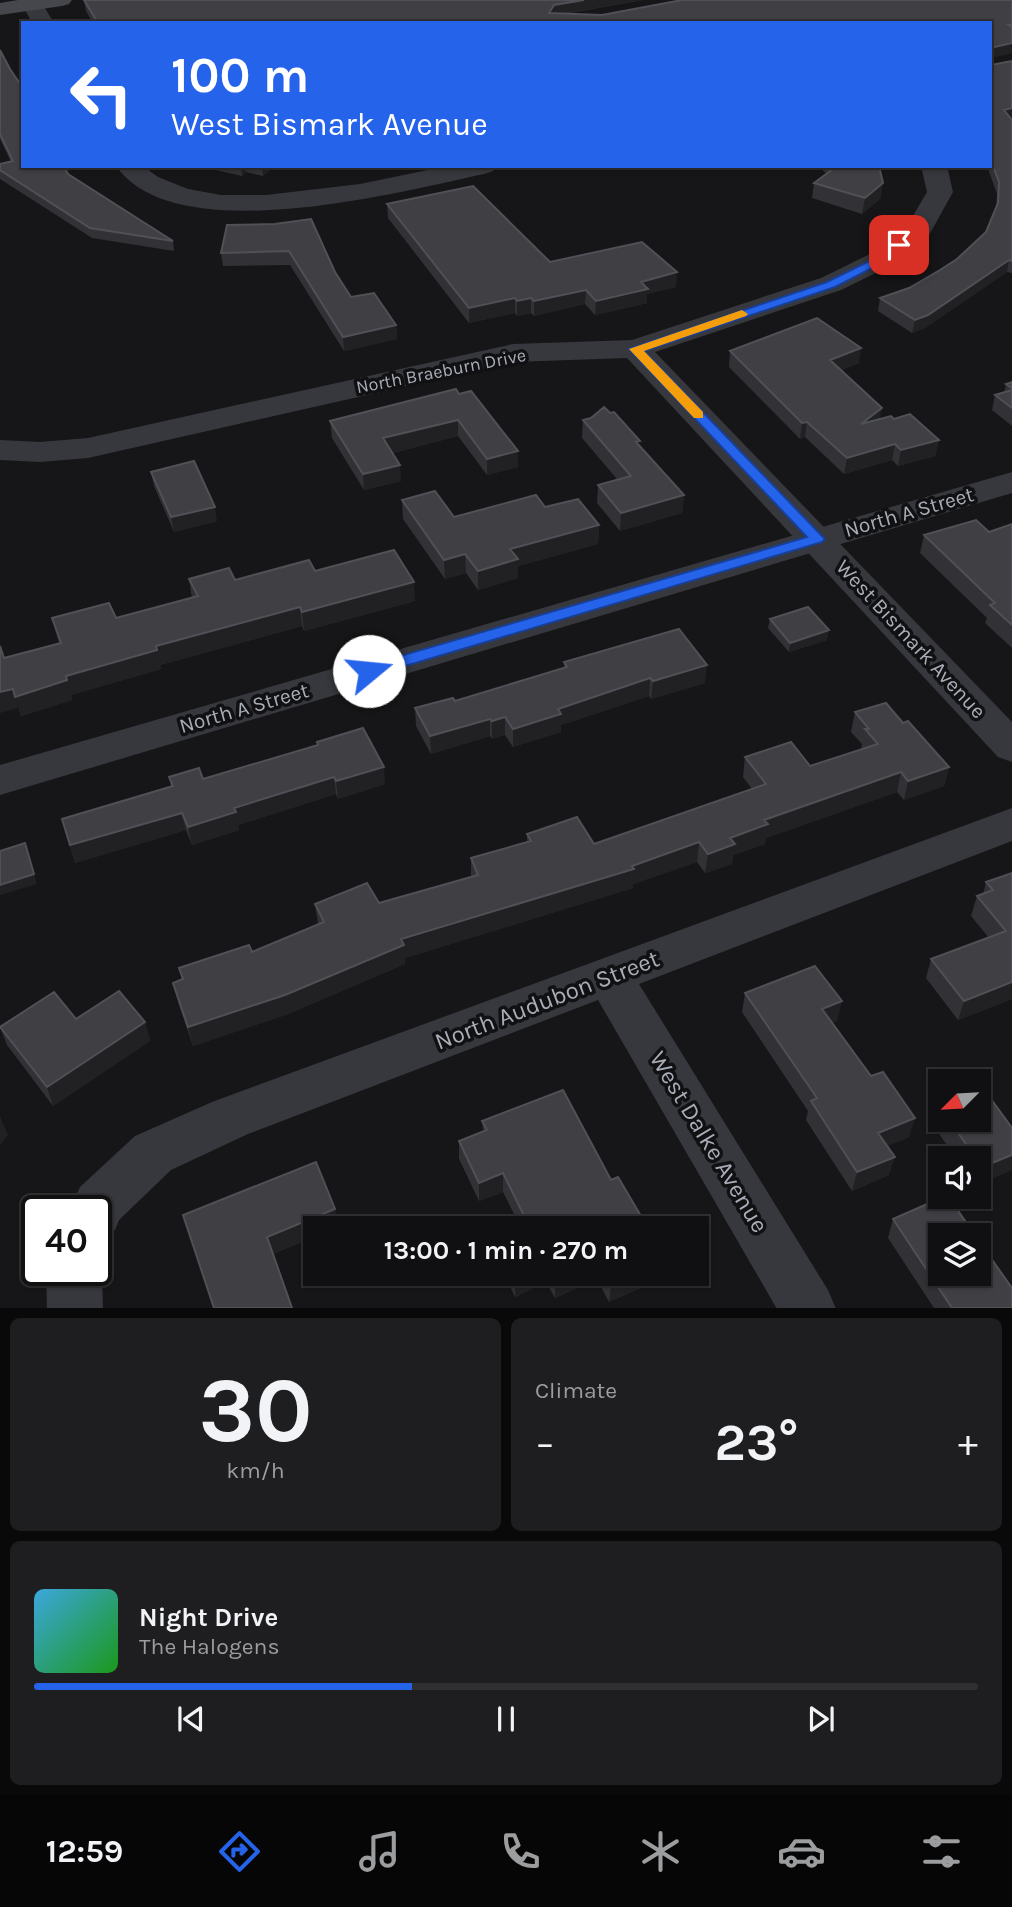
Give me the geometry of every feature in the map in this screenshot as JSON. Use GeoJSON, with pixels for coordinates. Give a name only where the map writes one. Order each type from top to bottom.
{"type":"FeatureCollection","features":[{"type":"Feature","properties":{"kind":"main road"},"geometry":{"type":"LineString","coordinates":[[0,9],[35,9],[62,0]]}},
{"type":"Feature","properties":{"kind":"street"},"geometry":{"type":"LineString","coordinates":[[132,168],[162,191],[209,201],[263,204],[309,200],[474,168]]}},
{"type":"Feature","properties":{"kind":"street","name":"North Braeburn Drive"},"geometry":{"type":"LineString","coordinates":[[0,450],[40,452],[88,448],[513,353],[635,349],[831,284],[880,260],[918,231],[940,192],[934,168]]}},
{"type":"Feature","properties":{"kind":"street","name":"West Bismark Avenue"},"geometry":{"type":"LineString","coordinates":[[635,349],[1012,747]]}},
{"type":"Feature","properties":{"kind":"street","name":"North A Street"},"geometry":{"type":"LineString","coordinates":[[0,780],[1012,482]]}},
{"type":"Feature","properties":{"kind":"street","name":"North Audubon Street"},"geometry":{"type":"LineString","coordinates":[[111,1195],[153,1153],[197,1133],[1012,824]]}},
{"type":"Feature","properties":{"kind":"street","name":"West Dalke Avenue"},"geometry":{"type":"LineString","coordinates":[[609,976],[808,1308]]}},
{"type":"Feature","properties":{"kind":"street"},"geometry":{"type":"LineString","coordinates":[[74,1286],[75,1308]]}},
{"type":"Feature","properties":{"kind":"building"},"geometry":{"type":"Polygon","coordinates":[[[84,0],[584,0],[554,5],[549,13],[602,15],[682,0],[1012,0],[1012,25],[1009,25],[1012,27],[1012,43],[992,48],[992,21],[97,21],[84,0]]]}},
{"type":"Feature","properties":{"kind":"building"},"geometry":{"type":"Polygon","coordinates":[[[0,50],[21,85],[21,168],[65,168],[68,174],[173,241],[90,228],[0,170],[0,164],[13,161],[0,134],[0,50]]]}},
{"type":"Feature","properties":{"kind":"building"},"geometry":{"type":"Polygon","coordinates":[[[1012,61],[1012,108],[1004,110],[1012,120],[1012,261],[1009,260],[928,315],[915,320],[880,298],[909,288],[957,259],[986,232],[998,203],[999,182],[992,163],[992,65],[1012,61]]]}},
{"type":"Feature","properties":{"kind":"building"},"geometry":{"type":"Polygon","coordinates":[[[834,168],[879,168],[883,183],[865,198],[814,183],[834,168]]]}},
{"type":"Feature","properties":{"kind":"building"},"geometry":{"type":"Polygon","coordinates":[[[473,186],[550,262],[642,242],[677,272],[641,282],[648,289],[596,301],[586,290],[534,301],[531,298],[517,301],[515,298],[469,308],[387,204],[473,186]]]}},
{"type":"Feature","properties":{"kind":"building"},"geometry":{"type":"Polygon","coordinates":[[[311,219],[335,272],[351,297],[374,293],[396,325],[343,337],[289,251],[221,253],[227,225],[275,224],[311,219]]]}},
{"type":"Feature","properties":{"kind":"building"},"geometry":{"type":"Polygon","coordinates":[[[817,318],[861,348],[830,360],[882,408],[861,424],[910,414],[939,440],[901,450],[895,444],[847,458],[807,422],[802,423],[730,351],[817,318]]]}},
{"type":"Feature","properties":{"kind":"building"},"geometry":{"type":"Polygon","coordinates":[[[456,389],[459,394],[471,391],[518,451],[487,459],[458,420],[383,438],[400,465],[363,474],[330,421],[456,389]]]}},
{"type":"Feature","properties":{"kind":"building"},"geometry":{"type":"Polygon","coordinates":[[[1012,390],[1012,408],[995,395],[1012,390]]]}},
{"type":"Feature","properties":{"kind":"building"},"geometry":{"type":"Polygon","coordinates":[[[604,407],[610,413],[614,412],[640,441],[636,442],[684,495],[621,513],[598,485],[631,476],[583,420],[591,418],[604,407]]]}},
{"type":"Feature","properties":{"kind":"building"},"geometry":{"type":"Polygon","coordinates":[[[194,461],[215,507],[171,517],[151,472],[194,461]]]}},
{"type":"Feature","properties":{"kind":"building"},"geometry":{"type":"Polygon","coordinates":[[[435,491],[454,517],[536,495],[545,507],[578,499],[599,525],[510,549],[518,559],[478,571],[465,554],[444,560],[402,500],[435,491]]]}},
{"type":"Feature","properties":{"kind":"building"},"geometry":{"type":"Polygon","coordinates":[[[976,520],[989,532],[1012,524],[1012,625],[990,605],[995,603],[924,535],[976,520]]]}},
{"type":"Feature","properties":{"kind":"building"},"geometry":{"type":"Polygon","coordinates":[[[394,550],[414,582],[302,612],[300,607],[156,646],[157,650],[66,676],[67,680],[15,697],[13,689],[0,692],[0,646],[4,658],[61,643],[52,618],[109,603],[116,618],[198,596],[189,579],[229,568],[235,580],[309,560],[315,571],[394,550]]]}},
{"type":"Feature","properties":{"kind":"building"},"geometry":{"type":"Polygon","coordinates":[[[808,607],[829,630],[790,643],[770,619],[808,607]]]}},
{"type":"Feature","properties":{"kind":"building"},"geometry":{"type":"Polygon","coordinates":[[[679,629],[707,665],[653,681],[650,678],[558,709],[561,714],[513,729],[505,717],[430,736],[415,708],[453,698],[455,701],[567,667],[564,662],[679,629]]]}},
{"type":"Feature","properties":{"kind":"building"},"geometry":{"type":"Polygon","coordinates":[[[886,703],[903,723],[908,721],[949,767],[908,781],[901,772],[764,820],[768,824],[730,838],[735,844],[708,854],[699,842],[632,866],[634,869],[401,939],[404,945],[285,995],[188,1027],[173,983],[183,979],[179,968],[249,945],[252,952],[324,922],[315,904],[367,883],[379,903],[478,875],[471,858],[531,841],[527,834],[577,817],[594,844],[766,784],[745,757],[791,742],[810,766],[878,744],[855,712],[886,703]]]}},
{"type":"Feature","properties":{"kind":"building"},"geometry":{"type":"Polygon","coordinates":[[[363,728],[384,767],[336,781],[334,777],[234,808],[236,812],[188,827],[182,813],[70,845],[62,819],[173,786],[169,777],[199,768],[203,779],[318,745],[317,742],[363,728]]]}},
{"type":"Feature","properties":{"kind":"building"},"geometry":{"type":"Polygon","coordinates":[[[25,843],[34,874],[0,885],[0,851],[25,843]]]}},
{"type":"Feature","properties":{"kind":"building"},"geometry":{"type":"Polygon","coordinates":[[[1012,873],[1012,982],[964,1001],[931,959],[1006,931],[977,896],[993,890],[986,882],[1012,873]]]}},
{"type":"Feature","properties":{"kind":"building"},"geometry":{"type":"Polygon","coordinates":[[[815,966],[842,1001],[822,1009],[871,1076],[883,1072],[915,1118],[878,1133],[895,1157],[857,1172],[811,1101],[817,1098],[745,993],[815,966]]]}},
{"type":"Feature","properties":{"kind":"building"},"geometry":{"type":"Polygon","coordinates":[[[119,991],[145,1022],[47,1087],[0,1027],[54,992],[76,1019],[119,991]]]}},
{"type":"Feature","properties":{"kind":"building"},"geometry":{"type":"Polygon","coordinates":[[[563,1090],[611,1180],[618,1177],[641,1216],[524,1216],[503,1173],[479,1183],[459,1141],[487,1130],[482,1121],[563,1090]]]}},
{"type":"Feature","properties":{"kind":"building"},"geometry":{"type":"Polygon","coordinates":[[[991,1099],[1012,1128],[1012,1155],[991,1163],[991,1146],[967,1146],[958,1132],[991,1132],[991,1099]]]}},
{"type":"Feature","properties":{"kind":"building"},"geometry":{"type":"Polygon","coordinates":[[[316,1162],[335,1209],[318,1216],[303,1216],[303,1222],[267,1237],[292,1308],[214,1308],[183,1215],[316,1162]]]}},
{"type":"Feature","properties":{"kind":"building"},"geometry":{"type":"Polygon","coordinates":[[[928,1204],[928,1209],[957,1209],[966,1223],[928,1223],[928,1272],[893,1219],[928,1204]]]}},
{"type":"Feature","properties":{"kind":"building"},"geometry":{"type":"Polygon","coordinates":[[[991,1258],[1012,1288],[1012,1308],[952,1308],[937,1286],[991,1286],[991,1258]]]}},
{"type":"Feature","properties":{"kind":"slow traffic"},"geometry":{"type":"LineString","coordinates":[[698,415],[635,349],[742,314]]}},
{"type":"Feature","properties":{"kind":"route"},"geometry":{"type":"LineString","coordinates":[[369,671],[817,539],[635,349],[831,284],[880,260],[899,245]]}}]}
